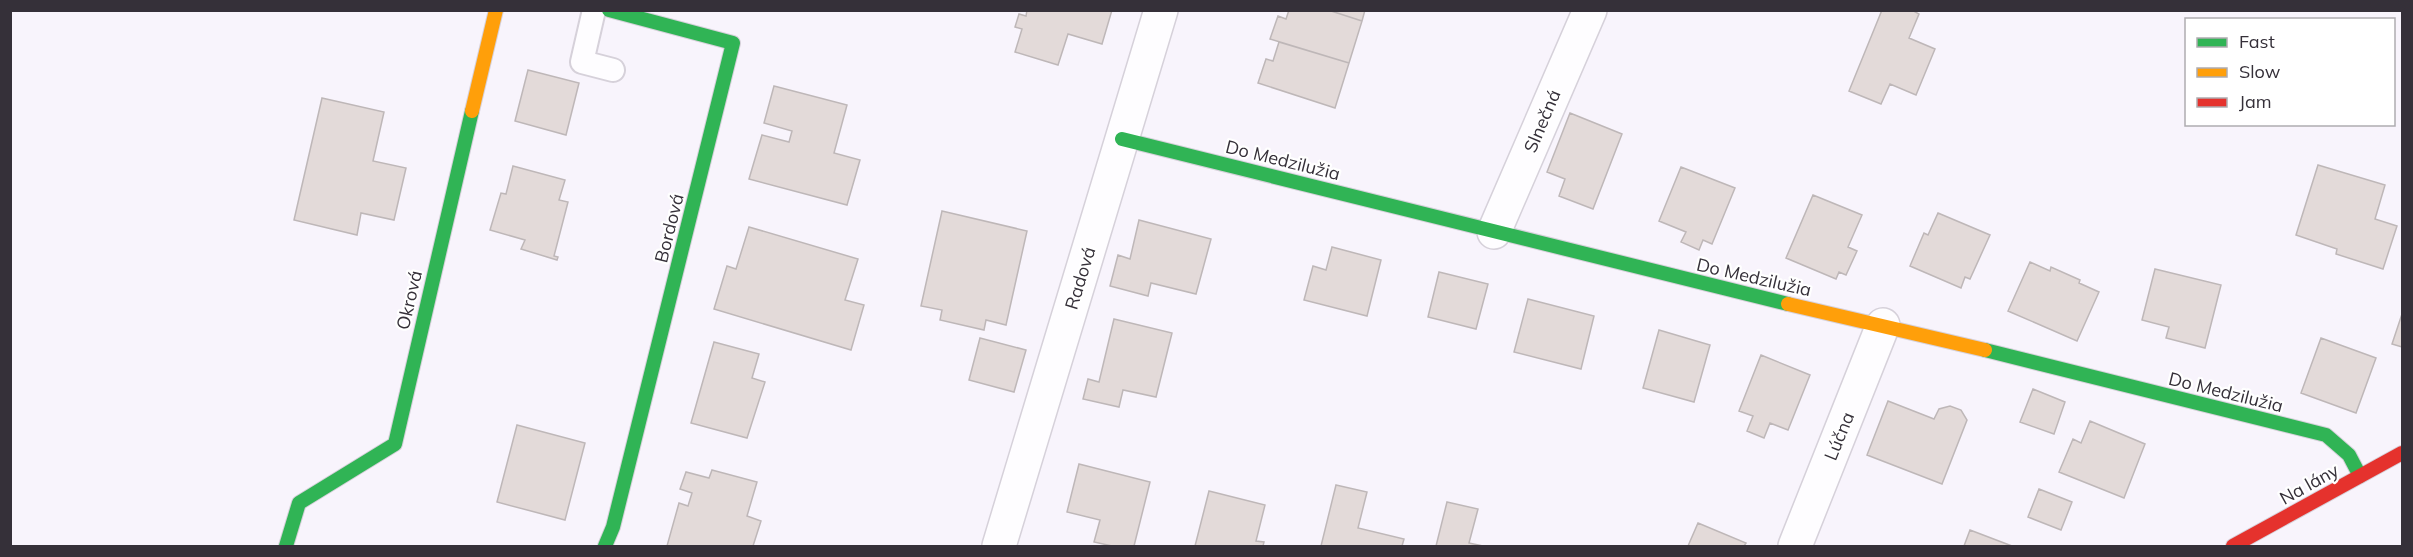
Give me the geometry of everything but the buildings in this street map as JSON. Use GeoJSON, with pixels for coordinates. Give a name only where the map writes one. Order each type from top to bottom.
{"type":"FeatureCollection","features":[{"type":"Feature","properties":{"kind":"street","name":"Okrová"},"geometry":{"type":"LineString","coordinates":[[286,546],[299,503],[395,444],[496,10]]}},
{"type":"Feature","properties":{"kind":"street","name":"Bordová"},"geometry":{"type":"LineString","coordinates":[[605,546],[613,527],[733,43],[609,10]]}},
{"type":"Feature","properties":{"kind":"street","name":"Radová"},"geometry":{"type":"LineString","coordinates":[[999,546],[1161,10]]}},
{"type":"Feature","properties":{"kind":"street","name":"Slnečná"},"geometry":{"type":"LineString","coordinates":[[1494,232],[1590,10]]}},
{"type":"Feature","properties":{"kind":"street","name":"Do Medzilužia"},"geometry":{"type":"LineString","coordinates":[[1122,138],[1760,298],[1882,325],[2326,435],[2349,455],[2360,476]]}},
{"type":"Feature","properties":{"kind":"street","name":"Lúčna"},"geometry":{"type":"LineString","coordinates":[[1795,546],[1882,325]]}},
{"type":"Feature","properties":{"kind":"street","name":"Na lány"},"geometry":{"type":"LineString","coordinates":[[2233,546],[2403,453]]}},
{"type":"Feature","properties":{"kind":"lane"},"geometry":{"type":"LineString","coordinates":[[594,10],[582,62],[613,70]]}},
{"type":"Feature","properties":{"kind":"traffic: fast"},"geometry":{"type":"LineString","coordinates":[[605,546],[613,527],[733,43],[609,10]]}},
{"type":"Feature","properties":{"kind":"traffic: fast"},"geometry":{"type":"LineString","coordinates":[[286,546],[299,503],[395,444],[472,111]]}},
{"type":"Feature","properties":{"kind":"traffic: fast"},"geometry":{"type":"LineString","coordinates":[[1122,139],[1788,304]]}},
{"type":"Feature","properties":{"kind":"traffic: fast"},"geometry":{"type":"LineString","coordinates":[[1985,350],[2326,435],[2349,455],[2360,476]]}},
{"type":"Feature","properties":{"kind":"traffic: slow"},"geometry":{"type":"LineString","coordinates":[[472,111],[496,10]]}},
{"type":"Feature","properties":{"kind":"traffic: slow"},"geometry":{"type":"LineString","coordinates":[[1788,304],[1985,350]]}},
{"type":"Feature","properties":{"kind":"traffic: jam"},"geometry":{"type":"LineString","coordinates":[[2233,546],[2402,453]]}}]}
